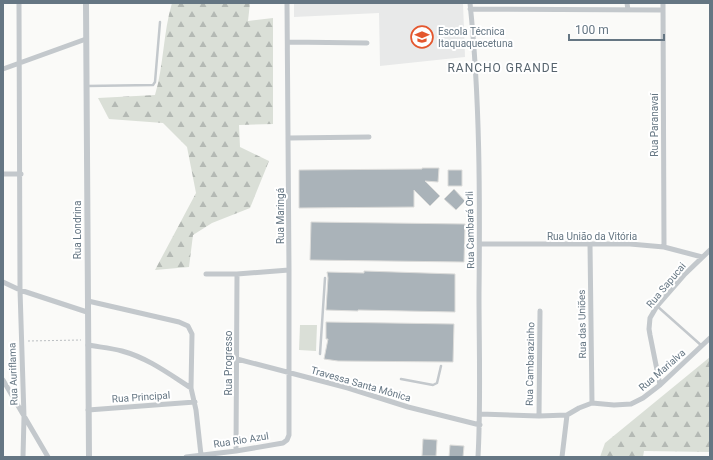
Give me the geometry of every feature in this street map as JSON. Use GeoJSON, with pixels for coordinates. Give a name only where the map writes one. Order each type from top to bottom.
{"type":"FeatureCollection","features":[{"type":"Feature","properties":{"kind":"street","name":"Rua Auriflama"},"geometry":{"type":"LineString","coordinates":[[19,3],[21,174],[20,290],[24,417],[23,457]]}},
{"type":"Feature","properties":{"kind":"street","name":"Rua Londrina"},"geometry":{"type":"LineString","coordinates":[[86,3],[89,457]]}},
{"type":"Feature","properties":{"kind":"street","name":"Rua Maringá"},"geometry":{"type":"LineString","coordinates":[[287,3],[289,138],[289,430]]}},
{"type":"Feature","properties":{"kind":"street","name":"Rua Cambará Orli"},"geometry":{"type":"LineString","coordinates":[[470,3],[477,108],[480,244],[480,425],[478,457]]}},
{"type":"Feature","properties":{"kind":"street"},"geometry":{"type":"LineString","coordinates":[[627,3],[628,10]]}},
{"type":"Feature","properties":{"kind":"street","name":"Rua Paranavaí"},"geometry":{"type":"LineString","coordinates":[[663,3],[664,247]]}},
{"type":"Feature","properties":{"kind":"street"},"geometry":{"type":"LineString","coordinates":[[470,9],[664,10]]}},
{"type":"Feature","properties":{"kind":"street"},"geometry":{"type":"LineString","coordinates":[[3,69],[86,39]]}},
{"type":"Feature","properties":{"kind":"street"},"geometry":{"type":"LineString","coordinates":[[288,42],[367,43]]}},
{"type":"Feature","properties":{"kind":"street"},"geometry":{"type":"LineString","coordinates":[[289,138],[369,137]]}},
{"type":"Feature","properties":{"kind":"street"},"geometry":{"type":"LineString","coordinates":[[3,174],[21,174]]}},
{"type":"Feature","properties":{"kind":"street","name":"Rua União da Vitória"},"geometry":{"type":"LineString","coordinates":[[480,244],[630,244],[664,247],[702,257]]}},
{"type":"Feature","properties":{"kind":"street","name":"Rua das Uniões"},"geometry":{"type":"LineString","coordinates":[[590,244],[592,403]]}},
{"type":"Feature","properties":{"kind":"street","name":"Rua Sapucai"},"geometry":{"type":"LineString","coordinates":[[660,385],[649,329],[650,318],[657,306],[684,275],[710,250]]}},
{"type":"Feature","properties":{"kind":"street"},"geometry":{"type":"LineString","coordinates":[[206,274],[237,274],[289,270]]}},
{"type":"Feature","properties":{"kind":"street","name":"Rua Progresso"},"geometry":{"type":"LineString","coordinates":[[236,451],[237,274]]}},
{"type":"Feature","properties":{"kind":"street"},"geometry":{"type":"LineString","coordinates":[[3,282],[20,290],[87,312]]}},
{"type":"Feature","properties":{"kind":"street"},"geometry":{"type":"LineString","coordinates":[[88,301],[179,322],[188,326],[192,334],[191,388],[195,402],[201,456]]}},
{"type":"Feature","properties":{"kind":"street","name":"Rua Cambarazinho"},"geometry":{"type":"LineString","coordinates":[[538,416],[540,311]]}},
{"type":"Feature","properties":{"kind":"street","name":"Rua Marialva"},"geometry":{"type":"LineString","coordinates":[[480,414],[538,416],[567,415],[592,403],[614,405],[631,404],[643,398],[660,385],[710,338]]}},
{"type":"Feature","properties":{"kind":"street"},"geometry":{"type":"LineString","coordinates":[[88,343],[122,351],[143,359],[157,366],[191,388]]}},
{"type":"Feature","properties":{"kind":"street","name":"Travessa Santa Mônica"},"geometry":{"type":"LineString","coordinates":[[237,359],[348,388],[408,407],[480,425]]}},
{"type":"Feature","properties":{"kind":"street"},"geometry":{"type":"LineString","coordinates":[[3,380],[48,457]]}},
{"type":"Feature","properties":{"kind":"street","name":"Rua Principal"},"geometry":{"type":"LineString","coordinates":[[88,410],[195,402]]}},
{"type":"Feature","properties":{"kind":"street"},"geometry":{"type":"LineString","coordinates":[[562,457],[567,415]]}},
{"type":"Feature","properties":{"kind":"street","name":"Rua Rio Azul"},"geometry":{"type":"LineString","coordinates":[[186,457],[236,451],[283,443],[287,440],[289,430]]}},
{"type":"Feature","properties":{"kind":"lane"},"geometry":{"type":"LineString","coordinates":[[87,86],[152,86],[155,82],[160,22]]}},
{"type":"Feature","properties":{"kind":"lane"},"geometry":{"type":"LineString","coordinates":[[320,354],[325,278]]}},
{"type":"Feature","properties":{"kind":"lane"},"geometry":{"type":"LineString","coordinates":[[657,306],[702,347]]}},
{"type":"Feature","properties":{"kind":"lane"},"geometry":{"type":"LineString","coordinates":[[401,379],[432,385],[437,383],[441,366]]}},
{"type":"Feature","properties":{"kind":"path"},"geometry":{"type":"LineString","coordinates":[[21,340],[88,343]]}},
{"type":"Feature","properties":{"kind":"shaded area","name":"Escola Técnica Itaquaquecetuna"},"geometry":{"type":"Polygon","coordinates":[[[294,3],[463,3],[465,57],[380,66],[379,13],[294,17],[294,3]]]}},
{"type":"Feature","properties":{"kind":"green space"},"geometry":{"type":"Polygon","coordinates":[[[172,3],[250,3],[248,21],[273,18],[273,124],[239,125],[240,147],[269,161],[250,208],[212,223],[193,235],[189,267],[155,270],[196,193],[187,147],[163,123],[109,119],[98,98],[155,95],[172,3]]]}},
{"type":"Feature","properties":{"kind":"green space"},"geometry":{"type":"Polygon","coordinates":[[[300,325],[317,325],[316,351],[299,350],[300,325]]]}},
{"type":"Feature","properties":{"kind":"green space"},"geometry":{"type":"Polygon","coordinates":[[[710,357],[710,452],[644,451],[643,457],[600,457],[605,443],[710,357]]]}},
{"type":"Feature","properties":{"kind":"building"},"geometry":{"type":"Polygon","coordinates":[[[439,168],[438,182],[425,181],[440,196],[430,206],[414,190],[414,207],[299,208],[299,170],[439,168]]]}},
{"type":"Feature","properties":{"kind":"building"},"geometry":{"type":"Polygon","coordinates":[[[448,170],[462,170],[462,186],[448,186],[448,170]]]}},
{"type":"Feature","properties":{"kind":"building"},"geometry":{"type":"Polygon","coordinates":[[[454,189],[465,201],[456,210],[444,199],[454,189]]]}},
{"type":"Feature","properties":{"kind":"building"},"geometry":{"type":"Polygon","coordinates":[[[311,222],[465,224],[464,262],[310,260],[311,222]]]}},
{"type":"Feature","properties":{"kind":"building"},"geometry":{"type":"Polygon","coordinates":[[[364,271],[455,274],[455,312],[326,310],[327,272],[364,273],[364,271]]]}},
{"type":"Feature","properties":{"kind":"building"},"geometry":{"type":"Polygon","coordinates":[[[326,322],[454,324],[453,362],[338,361],[324,359],[328,339],[326,339],[326,322]]]}},
{"type":"Feature","properties":{"kind":"building"},"geometry":{"type":"Polygon","coordinates":[[[423,439],[437,440],[436,456],[422,456],[423,439]]]}},
{"type":"Feature","properties":{"kind":"building"},"geometry":{"type":"Polygon","coordinates":[[[450,445],[464,446],[463,457],[449,457],[450,445]]]}},
{"type":"Feature","properties":{"kind":"place","name":"Escola Técnica Itaquaquecetuna"},"geometry":{"type":"Point","coordinates":[422,37]}},
{"type":"Feature","properties":{"kind":"district","name":"RANCHO GRANDE"},"geometry":{"type":"Point","coordinates":[503,68]}}]}
